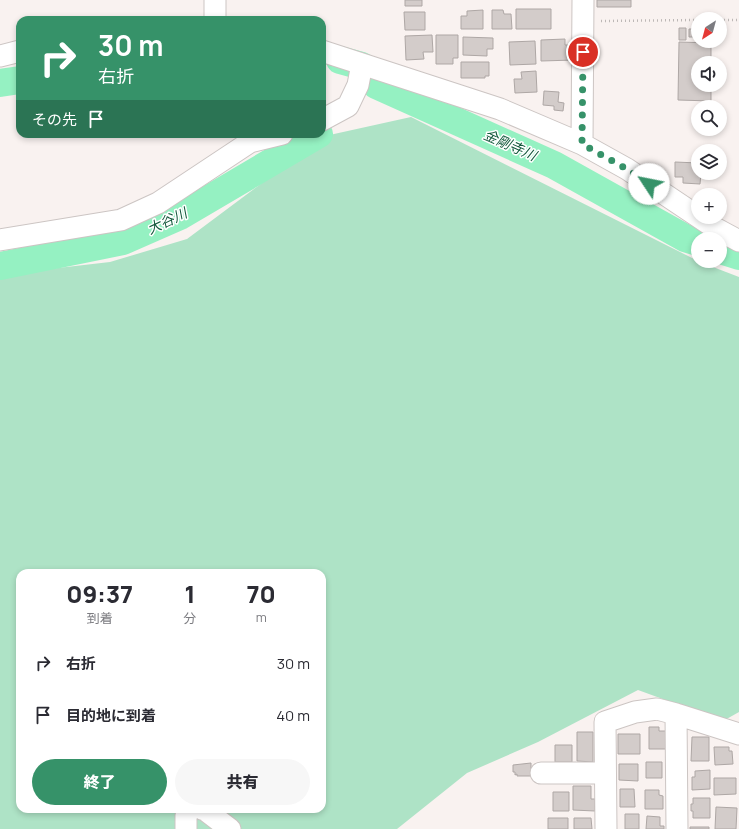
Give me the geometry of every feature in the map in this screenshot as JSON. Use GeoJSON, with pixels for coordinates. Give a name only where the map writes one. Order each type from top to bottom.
{"type":"FeatureCollection","features":[{"type":"Feature","properties":{"kind":"street"},"geometry":{"type":"LineString","coordinates":[[215,0],[215,16]]}},
{"type":"Feature","properties":{"kind":"street"},"geometry":{"type":"LineString","coordinates":[[582,144],[583,0]]}},
{"type":"Feature","properties":{"kind":"street"},"geometry":{"type":"LineString","coordinates":[[0,56],[16,52]]}},
{"type":"Feature","properties":{"kind":"street"},"geometry":{"type":"LineString","coordinates":[[326,52],[500,109],[582,144],[627,169],[699,218],[739,241]]}},
{"type":"Feature","properties":{"kind":"street"},"geometry":{"type":"LineString","coordinates":[[326,118],[348,106],[358,85],[362,64]]}},
{"type":"Feature","properties":{"kind":"street"},"geometry":{"type":"LineString","coordinates":[[0,240],[121,220],[158,203],[250,142],[266,138]]}},
{"type":"Feature","properties":{"kind":"street"},"geometry":{"type":"LineString","coordinates":[[606,829],[605,722],[635,712],[656,709],[739,734]]}},
{"type":"Feature","properties":{"kind":"street"},"geometry":{"type":"LineString","coordinates":[[676,714],[677,829]]}},
{"type":"Feature","properties":{"kind":"street"},"geometry":{"type":"LineString","coordinates":[[541,773],[605,773]]}},
{"type":"Feature","properties":{"kind":"street"},"geometry":{"type":"LineString","coordinates":[[186,829],[186,815],[188,813]]}},
{"type":"Feature","properties":{"kind":"street"},"geometry":{"type":"LineString","coordinates":[[209,813],[230,829]]}},
{"type":"Feature","properties":{"kind":"path"},"geometry":{"type":"LineString","coordinates":[[583,21],[691,20]]}},
{"type":"Feature","properties":{"kind":"path"},"geometry":{"type":"LineString","coordinates":[[727,20],[739,20]]}},
{"type":"Feature","properties":{"kind":"green space"},"geometry":{"type":"Polygon","coordinates":[[[411,117],[691,257],[691,268],[716,268],[739,277],[739,712],[723,721],[638,690],[538,742],[467,773],[397,829],[0,829],[0,278],[23,272],[110,262],[187,239],[322,138],[326,138],[326,136],[411,117]]]}},
{"type":"Feature","properties":{"kind":"building"},"geometry":{"type":"Polygon","coordinates":[[[405,0],[422,0],[422,6],[405,6],[405,0]]]}},
{"type":"Feature","properties":{"kind":"building"},"geometry":{"type":"Polygon","coordinates":[[[597,0],[631,0],[631,7],[597,7],[597,0]]]}},
{"type":"Feature","properties":{"kind":"building"},"geometry":{"type":"Polygon","coordinates":[[[516,9],[551,9],[551,29],[516,29],[516,9]]]}},
{"type":"Feature","properties":{"kind":"building"},"geometry":{"type":"Polygon","coordinates":[[[483,10],[483,29],[461,29],[461,16],[467,16],[467,11],[483,10]]]}},
{"type":"Feature","properties":{"kind":"building"},"geometry":{"type":"Polygon","coordinates":[[[492,10],[503,10],[504,14],[511,14],[512,29],[492,29],[492,10]]]}},
{"type":"Feature","properties":{"kind":"building"},"geometry":{"type":"Polygon","coordinates":[[[404,12],[425,12],[425,30],[405,30],[404,12]]]}},
{"type":"Feature","properties":{"kind":"building"},"geometry":{"type":"Polygon","coordinates":[[[679,28],[686,28],[686,40],[679,40],[679,28]]]}},
{"type":"Feature","properties":{"kind":"building"},"geometry":{"type":"Polygon","coordinates":[[[689,29],[691,29],[691,37],[689,37],[689,29]]]}},
{"type":"Feature","properties":{"kind":"building"},"geometry":{"type":"Polygon","coordinates":[[[432,35],[433,52],[423,52],[424,59],[406,60],[405,36],[432,35]]]}},
{"type":"Feature","properties":{"kind":"building"},"geometry":{"type":"Polygon","coordinates":[[[436,35],[458,35],[458,58],[453,58],[453,64],[436,64],[436,35]]]}},
{"type":"Feature","properties":{"kind":"building"},"geometry":{"type":"Polygon","coordinates":[[[463,37],[493,38],[493,49],[487,49],[487,56],[463,55],[463,37]]]}},
{"type":"Feature","properties":{"kind":"building"},"geometry":{"type":"Polygon","coordinates":[[[565,39],[565,45],[573,45],[574,60],[541,61],[541,40],[565,39]]]}},
{"type":"Feature","properties":{"kind":"building"},"geometry":{"type":"Polygon","coordinates":[[[535,41],[536,64],[510,65],[509,42],[535,41]]]}},
{"type":"Feature","properties":{"kind":"building"},"geometry":{"type":"Polygon","coordinates":[[[679,42],[691,42],[691,48],[711,48],[711,56],[691,56],[691,92],[711,92],[711,100],[678,100],[679,42]]]}},
{"type":"Feature","properties":{"kind":"building"},"geometry":{"type":"Polygon","coordinates":[[[461,62],[489,62],[489,76],[485,76],[485,78],[461,78],[461,62]]]}},
{"type":"Feature","properties":{"kind":"building"},"geometry":{"type":"Polygon","coordinates":[[[536,71],[537,92],[515,93],[514,79],[522,79],[521,72],[536,71]]]}},
{"type":"Feature","properties":{"kind":"building"},"geometry":{"type":"Polygon","coordinates":[[[544,91],[559,92],[558,102],[564,103],[563,111],[554,110],[554,106],[543,105],[544,91]]]}},
{"type":"Feature","properties":{"kind":"building"},"geometry":{"type":"Polygon","coordinates":[[[675,162],[691,163],[691,180],[700,180],[700,184],[683,183],[683,177],[675,177],[675,162]]]}},
{"type":"Feature","properties":{"kind":"building"},"geometry":{"type":"Polygon","coordinates":[[[649,727],[659,727],[659,731],[667,731],[667,749],[649,749],[649,727]]]}},
{"type":"Feature","properties":{"kind":"building"},"geometry":{"type":"Polygon","coordinates":[[[577,732],[593,732],[593,762],[577,761],[577,732]]]}},
{"type":"Feature","properties":{"kind":"building"},"geometry":{"type":"Polygon","coordinates":[[[618,734],[640,734],[640,754],[618,754],[618,734]]]}},
{"type":"Feature","properties":{"kind":"building"},"geometry":{"type":"Polygon","coordinates":[[[692,737],[709,737],[709,761],[691,761],[692,737]]]}},
{"type":"Feature","properties":{"kind":"building"},"geometry":{"type":"Polygon","coordinates":[[[555,745],[572,745],[572,762],[555,762],[555,745]]]}},
{"type":"Feature","properties":{"kind":"building"},"geometry":{"type":"Polygon","coordinates":[[[714,747],[729,747],[729,751],[732,751],[733,764],[715,765],[714,747]]]}},
{"type":"Feature","properties":{"kind":"building"},"geometry":{"type":"Polygon","coordinates":[[[646,762],[662,762],[662,778],[646,778],[646,762]]]}},
{"type":"Feature","properties":{"kind":"building"},"geometry":{"type":"Polygon","coordinates":[[[531,763],[531,776],[517,776],[517,774],[515,775],[515,772],[513,772],[513,765],[531,763]]]}},
{"type":"Feature","properties":{"kind":"building"},"geometry":{"type":"Polygon","coordinates":[[[619,764],[638,764],[638,781],[619,780],[619,764]]]}},
{"type":"Feature","properties":{"kind":"building"},"geometry":{"type":"Polygon","coordinates":[[[710,770],[710,789],[692,790],[692,777],[695,777],[695,771],[710,770]]]}},
{"type":"Feature","properties":{"kind":"building"},"geometry":{"type":"Polygon","coordinates":[[[714,778],[736,778],[736,794],[714,795],[714,778]]]}},
{"type":"Feature","properties":{"kind":"building"},"geometry":{"type":"Polygon","coordinates":[[[573,786],[591,786],[591,799],[595,799],[595,811],[573,810],[573,786]]]}},
{"type":"Feature","properties":{"kind":"building"},"geometry":{"type":"Polygon","coordinates":[[[620,789],[634,789],[635,807],[620,807],[620,789]]]}},
{"type":"Feature","properties":{"kind":"building"},"geometry":{"type":"Polygon","coordinates":[[[645,790],[659,790],[659,795],[663,796],[663,809],[645,809],[645,790]]]}},
{"type":"Feature","properties":{"kind":"building"},"geometry":{"type":"Polygon","coordinates":[[[553,792],[569,792],[569,811],[553,811],[553,792]]]}},
{"type":"Feature","properties":{"kind":"building"},"geometry":{"type":"Polygon","coordinates":[[[693,798],[710,798],[710,818],[693,818],[691,804],[693,804],[693,798]]]}},
{"type":"Feature","properties":{"kind":"building"},"geometry":{"type":"Polygon","coordinates":[[[716,807],[737,808],[736,829],[715,829],[716,807]]]}},
{"type":"Feature","properties":{"kind":"building"},"geometry":{"type":"Polygon","coordinates":[[[625,814],[639,814],[639,829],[625,829],[625,814]]]}},
{"type":"Feature","properties":{"kind":"building"},"geometry":{"type":"Polygon","coordinates":[[[647,816],[660,817],[660,826],[664,826],[664,829],[646,829],[647,816]]]}},
{"type":"Feature","properties":{"kind":"building"},"geometry":{"type":"Polygon","coordinates":[[[548,818],[568,818],[568,829],[548,829],[548,818]]]}},
{"type":"Feature","properties":{"kind":"building"},"geometry":{"type":"Polygon","coordinates":[[[574,818],[591,818],[592,829],[574,829],[574,818]]]}},
{"type":"Feature","properties":{"kind":"building"},"geometry":{"type":"Polygon","coordinates":[[[690,827],[709,827],[709,829],[690,829],[690,827]]]}},
{"type":"Feature","properties":{"kind":"waterway","name":"金剛寺川"},"geometry":{"type":"LineString","coordinates":[[340,60],[362,66],[376,85],[554,165],[685,238],[691,240]]}},
{"type":"Feature","properties":{"kind":"waterway","name":"金剛寺川"},"geometry":{"type":"LineString","coordinates":[[0,83],[16,81]]}},
{"type":"Feature","properties":{"kind":"waterway","name":"大谷川"},"geometry":{"type":"LineString","coordinates":[[0,266],[123,241],[180,216],[312,138]]}},
{"type":"Feature","properties":{"kind":"waterway","name":"金剛寺川"},"geometry":{"type":"LineString","coordinates":[[727,252],[739,256]]}},
{"type":"Feature","properties":{"kind":"route"},"geometry":{"type":"LineString","coordinates":[[583,52],[582,144],[627,169],[649,184]]}}]}
